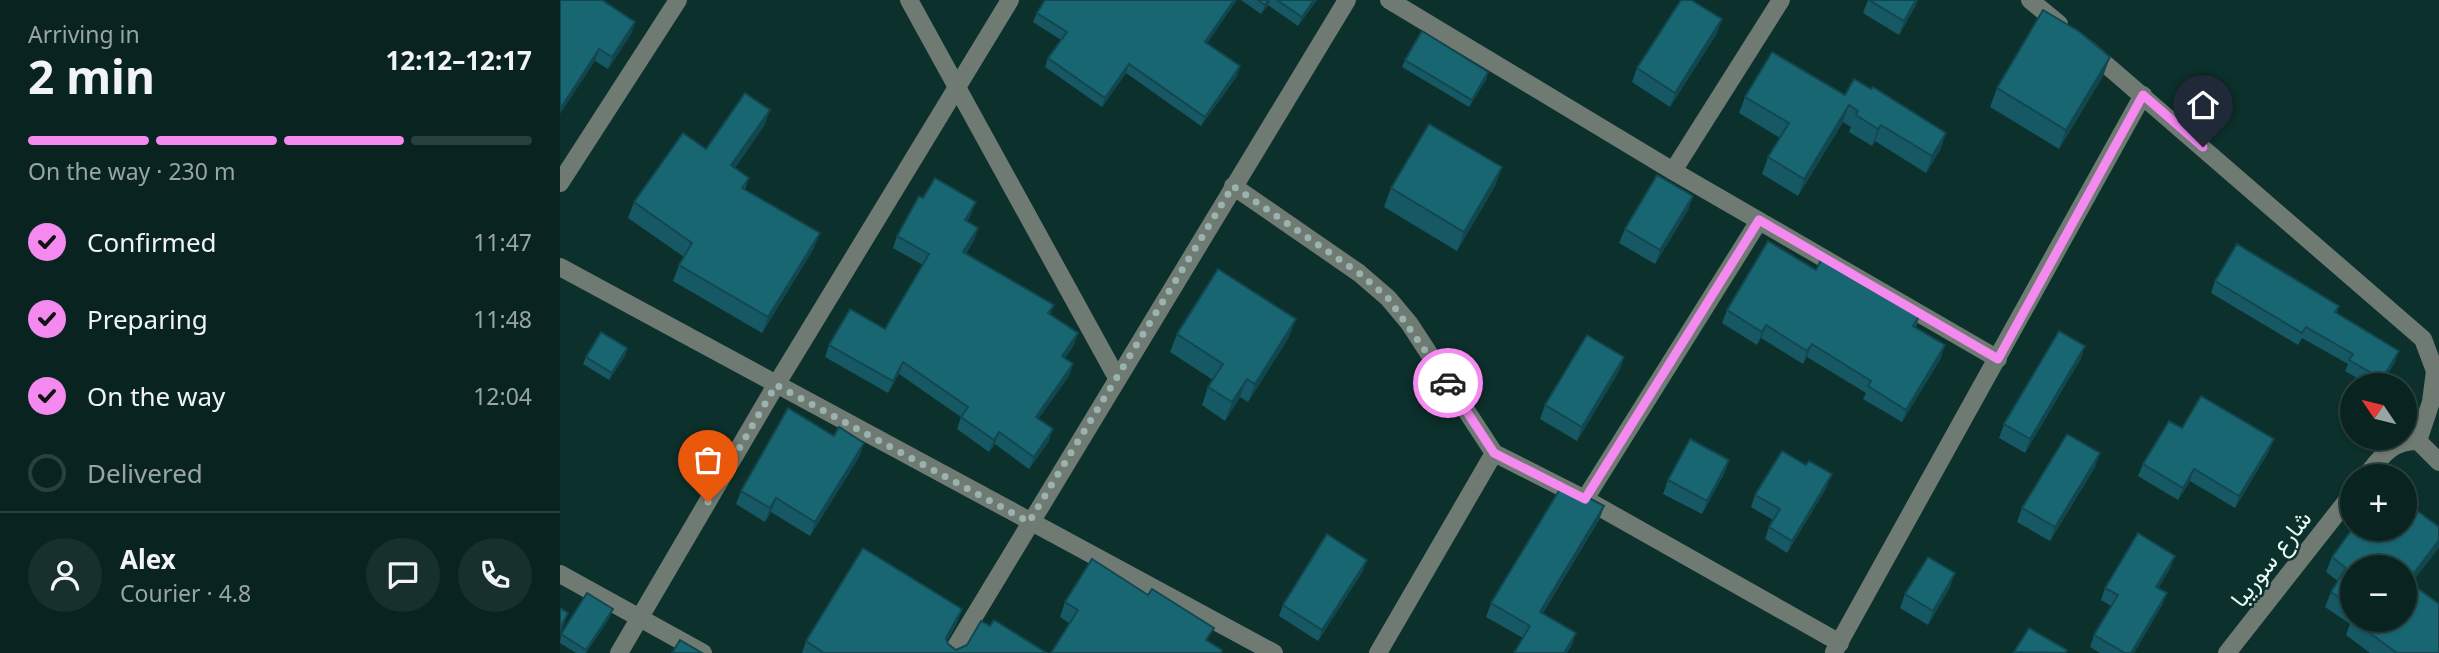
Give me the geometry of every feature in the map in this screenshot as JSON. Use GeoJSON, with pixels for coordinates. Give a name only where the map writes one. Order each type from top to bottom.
{"type":"FeatureCollection","features":[{"type":"Feature","properties":{"kind":"street"},"geometry":{"type":"LineString","coordinates":[[560,183],[678,0]]}},
{"type":"Feature","properties":{"kind":"street"},"geometry":{"type":"LineString","coordinates":[[909,0],[1117,378]]}},
{"type":"Feature","properties":{"kind":"street"},"geometry":{"type":"LineString","coordinates":[[619,653],[776,385],[1010,0]]}},
{"type":"Feature","properties":{"kind":"street"},"geometry":{"type":"LineString","coordinates":[[952,653],[1347,0]]}},
{"type":"Feature","properties":{"kind":"street"},"geometry":{"type":"LineString","coordinates":[[1389,0],[1673,171],[1998,359]]}},
{"type":"Feature","properties":{"kind":"street"},"geometry":{"type":"LineString","coordinates":[[1673,171],[1781,0]]}},
{"type":"Feature","properties":{"kind":"street"},"geometry":{"type":"LineString","coordinates":[[2030,0],[2423,340],[2435,371],[2431,402],[2418,441]]}},
{"type":"Feature","properties":{"kind":"street"},"geometry":{"type":"LineString","coordinates":[[1233,186],[1359,273],[1388,298],[1409,323],[1494,453],[1585,499],[1836,648],[2143,95]]}},
{"type":"Feature","properties":{"kind":"street"},"geometry":{"type":"LineString","coordinates":[[1585,499],[1759,220]]}},
{"type":"Feature","properties":{"kind":"street"},"geometry":{"type":"LineString","coordinates":[[560,267],[1274,653]]}},
{"type":"Feature","properties":{"kind":"street"},"geometry":{"type":"LineString","coordinates":[[2376,464],[2389,448],[2404,441],[2418,441],[2439,462]]}},
{"type":"Feature","properties":{"kind":"street"},"geometry":{"type":"LineString","coordinates":[[1378,653],[1494,453]]}},
{"type":"Feature","properties":{"kind":"street","name":"شارع سوريبا"},"geometry":{"type":"LineString","coordinates":[[2227,653],[2340,509]]}},
{"type":"Feature","properties":{"kind":"street"},"geometry":{"type":"LineString","coordinates":[[560,574],[703,653]]}},
{"type":"Feature","properties":{"kind":"building"},"geometry":{"type":"Polygon","coordinates":[[[560,0],[602,0],[635,22],[612,57],[599,49],[560,109],[560,0]]]}},
{"type":"Feature","properties":{"kind":"building"},"geometry":{"type":"Polygon","coordinates":[[[1045,0],[1234,0],[1205,42],[1240,66],[1205,117],[1129,64],[1105,98],[1048,58],[1067,32],[1037,13],[1045,0]]]}},
{"type":"Feature","properties":{"kind":"building"},"geometry":{"type":"Polygon","coordinates":[[[1277,0],[1314,0],[1302,17],[1277,0]]]}},
{"type":"Feature","properties":{"kind":"building"},"geometry":{"type":"Polygon","coordinates":[[[1681,0],[1691,0],[1722,19],[1675,93],[1637,68],[1681,0]]]}},
{"type":"Feature","properties":{"kind":"building"},"geometry":{"type":"Polygon","coordinates":[[[1869,0],[1916,0],[1904,21],[1869,0]]]}},
{"type":"Feature","properties":{"kind":"building"},"geometry":{"type":"Polygon","coordinates":[[[2043,10],[2080,32],[2110,57],[2066,130],[1997,88],[2043,10]]]}},
{"type":"Feature","properties":{"kind":"building"},"geometry":{"type":"Polygon","coordinates":[[[1422,31],[1488,72],[1472,100],[1405,60],[1422,31]]]}},
{"type":"Feature","properties":{"kind":"building"},"geometry":{"type":"Polygon","coordinates":[[[1772,52],[1845,95],[1854,79],[1871,89],[1873,87],[1946,133],[1932,156],[1881,125],[1878,129],[1856,115],[1858,111],[1849,105],[1804,179],[1768,157],[1789,123],[1745,97],[1772,52]]]}},
{"type":"Feature","properties":{"kind":"building"},"geometry":{"type":"Polygon","coordinates":[[[745,93],[770,110],[731,165],[749,178],[742,188],[820,233],[768,317],[679,265],[692,243],[634,202],[683,133],[706,149],[745,93]]]}},
{"type":"Feature","properties":{"kind":"building"},"geometry":{"type":"Polygon","coordinates":[[[1429,124],[1502,167],[1464,232],[1391,188],[1429,124]]]}},
{"type":"Feature","properties":{"kind":"building"},"geometry":{"type":"Polygon","coordinates":[[[1657,175],[1693,196],[1660,250],[1625,229],[1657,175]]]}},
{"type":"Feature","properties":{"kind":"building"},"geometry":{"type":"Polygon","coordinates":[[[935,178],[976,202],[965,220],[978,228],[963,252],[1054,305],[1048,313],[1078,333],[1062,356],[1073,364],[1036,417],[1053,429],[1034,457],[999,432],[994,440],[961,417],[968,407],[903,362],[893,381],[829,345],[850,309],[885,329],[929,254],[897,236],[919,196],[923,198],[935,178]]]}},
{"type":"Feature","properties":{"kind":"building"},"geometry":{"type":"Polygon","coordinates":[[[1768,241],[1816,270],[1823,256],[1920,315],[1913,326],[1945,345],[1906,410],[1868,386],[1871,381],[1812,344],[1807,351],[1766,325],[1762,332],[1727,310],[1768,241]]]}},
{"type":"Feature","properties":{"kind":"building"},"geometry":{"type":"Polygon","coordinates":[[[2237,244],[2339,306],[2335,312],[2399,351],[2386,373],[2372,373],[2349,360],[2353,354],[2306,327],[2302,333],[2215,281],[2237,244]]]}},
{"type":"Feature","properties":{"kind":"building"},"geometry":{"type":"Polygon","coordinates":[[[1218,269],[1296,319],[1255,384],[1247,379],[1232,402],[1208,387],[1223,364],[1177,334],[1218,269]]]}},
{"type":"Feature","properties":{"kind":"building"},"geometry":{"type":"Polygon","coordinates":[[[2059,331],[2085,346],[2030,439],[2004,424],[2059,331]]]}},
{"type":"Feature","properties":{"kind":"building"},"geometry":{"type":"Polygon","coordinates":[[[601,332],[627,348],[612,373],[586,357],[601,332]]]}},
{"type":"Feature","properties":{"kind":"building"},"geometry":{"type":"Polygon","coordinates":[[[1587,335],[1624,357],[1582,427],[1545,405],[1587,335]]]}},
{"type":"Feature","properties":{"kind":"building"},"geometry":{"type":"Polygon","coordinates":[[[2201,396],[2274,439],[2239,496],[2194,469],[2183,488],[2143,464],[2169,421],[2182,428],[2201,396]]]}},
{"type":"Feature","properties":{"kind":"building"},"geometry":{"type":"Polygon","coordinates":[[[788,408],[834,436],[839,427],[864,443],[815,522],[776,498],[770,508],[741,491],[788,408]]]}},
{"type":"Feature","properties":{"kind":"building"},"geometry":{"type":"Polygon","coordinates":[[[2067,434],[2100,453],[2055,527],[2022,508],[2067,434]]]}},
{"type":"Feature","properties":{"kind":"building"},"geometry":{"type":"Polygon","coordinates":[[[1690,439],[1729,460],[1707,501],[1668,480],[1690,439]]]}},
{"type":"Feature","properties":{"kind":"building"},"geometry":{"type":"Polygon","coordinates":[[[1782,451],[1806,465],[1809,461],[1832,474],[1792,541],[1769,527],[1780,509],[1755,495],[1782,451]]]}},
{"type":"Feature","properties":{"kind":"building"},"geometry":{"type":"Polygon","coordinates":[[[1563,484],[1604,506],[1540,612],[1576,633],[1564,653],[1514,653],[1530,626],[1491,603],[1563,484]]]}},
{"type":"Feature","properties":{"kind":"building"},"geometry":{"type":"Polygon","coordinates":[[[2417,511],[2439,527],[2439,540],[2417,569],[2417,555],[2340,555],[2340,563],[2332,557],[2344,541],[2417,541],[2417,511]]]}},
{"type":"Feature","properties":{"kind":"building"},"geometry":{"type":"Polygon","coordinates":[[[2138,533],[2175,556],[2156,587],[2167,593],[2131,653],[2125,653],[2094,635],[2118,595],[2105,588],[2138,533]]]}},
{"type":"Feature","properties":{"kind":"building"},"geometry":{"type":"Polygon","coordinates":[[[1327,534],[1367,560],[1322,630],[1283,605],[1327,534]]]}},
{"type":"Feature","properties":{"kind":"building"},"geometry":{"type":"Polygon","coordinates":[[[863,548],[962,609],[946,638],[948,644],[956,650],[967,645],[981,621],[990,626],[994,620],[1047,653],[824,653],[806,641],[863,548]]]}},
{"type":"Feature","properties":{"kind":"building"},"geometry":{"type":"Polygon","coordinates":[[[1928,557],[1955,573],[1933,611],[1905,594],[1928,557]]]}},
{"type":"Feature","properties":{"kind":"building"},"geometry":{"type":"Polygon","coordinates":[[[1092,559],[1148,595],[1152,589],[1214,628],[1206,640],[1222,650],[1221,653],[1051,653],[1078,610],[1065,602],[1092,559]]]}},
{"type":"Feature","properties":{"kind":"building"},"geometry":{"type":"Polygon","coordinates":[[[2340,578],[2340,598],[2331,592],[2340,578]]]}},
{"type":"Feature","properties":{"kind":"building"},"geometry":{"type":"Polygon","coordinates":[[[2417,588],[2439,604],[2439,653],[2397,653],[2368,632],[2417,632],[2417,588]]]}},
{"type":"Feature","properties":{"kind":"building"},"geometry":{"type":"Polygon","coordinates":[[[587,593],[613,609],[586,650],[561,634],[587,593]]]}},
{"type":"Feature","properties":{"kind":"building"},"geometry":{"type":"Polygon","coordinates":[[[560,608],[568,613],[560,628],[560,608]]]}},
{"type":"Feature","properties":{"kind":"building"},"geometry":{"type":"Polygon","coordinates":[[[2029,628],[2067,650],[2065,653],[2014,652],[2029,628]]]}},
{"type":"Feature","properties":{"kind":"building"},"geometry":{"type":"Polygon","coordinates":[[[680,640],[702,653],[672,653],[680,640]]]}},
{"type":"Feature","properties":{"kind":"way so far"},"geometry":{"type":"LineString","coordinates":[[708,502],[776,385],[1029,522],[1233,186],[1359,273],[1388,298],[1409,323],[1448,383]]}},
{"type":"Feature","properties":{"kind":"route"},"geometry":{"type":"LineString","coordinates":[[1448,383],[1494,453],[1585,499],[1759,220],[1998,359],[2143,95],[2203,147]]}}]}
